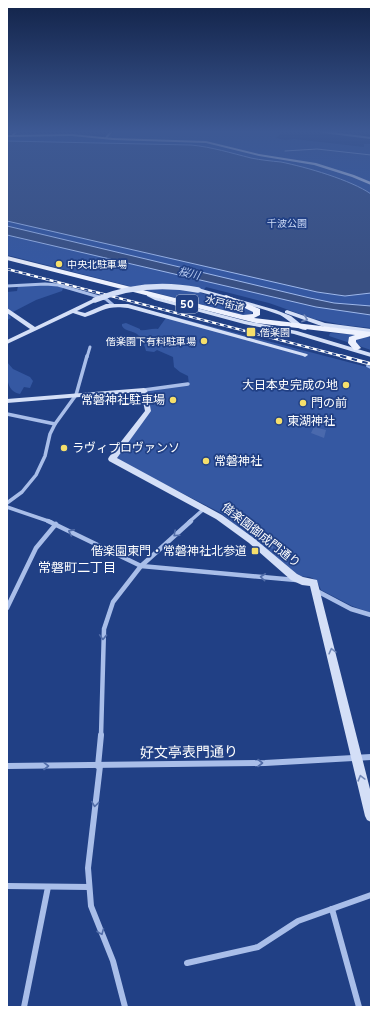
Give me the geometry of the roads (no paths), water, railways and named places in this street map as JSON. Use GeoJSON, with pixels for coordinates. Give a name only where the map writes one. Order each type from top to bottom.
{"type":"FeatureCollection","features":[{"type":"Feature","properties":{"kind":"main road","name":"水戸街道"},"geometry":{"type":"LineString","coordinates":[[7,258],[141,293],[266,323],[371,334]]}},
{"type":"Feature","properties":{"kind":"main road"},"geometry":{"type":"LineString","coordinates":[[225,314],[254,317],[257,312],[252,307],[232,301],[226,297]]}},
{"type":"Feature","properties":{"kind":"main road"},"geometry":{"type":"LineString","coordinates":[[357,348],[352,343],[353,338],[371,334]]}},
{"type":"Feature","properties":{"kind":"street"},"geometry":{"type":"LineString","coordinates":[[360,179],[371,184]]}},
{"type":"Feature","properties":{"kind":"street"},"geometry":{"type":"LineString","coordinates":[[8,287],[44,284],[58,285],[106,299],[113,305]]}},
{"type":"Feature","properties":{"kind":"street"},"geometry":{"type":"LineString","coordinates":[[7,342],[112,293],[144,286],[175,286],[198,290],[283,311],[324,325],[371,334]]}},
{"type":"Feature","properties":{"kind":"street"},"geometry":{"type":"LineString","coordinates":[[150,295],[157,299],[177,305],[246,323],[302,334],[371,354]]}},
{"type":"Feature","properties":{"kind":"street"},"geometry":{"type":"LineString","coordinates":[[255,304],[283,314],[301,327],[371,354]]}},
{"type":"Feature","properties":{"kind":"street"},"geometry":{"type":"LineString","coordinates":[[73,312],[85,315],[100,308],[113,305],[128,306],[305,355]]}},
{"type":"Feature","properties":{"kind":"street"},"geometry":{"type":"LineString","coordinates":[[7,310],[34,329]]}},
{"type":"Feature","properties":{"kind":"street"},"geometry":{"type":"LineString","coordinates":[[330,330],[326,332],[326,335],[332,340]]}},
{"type":"Feature","properties":{"kind":"street"},"geometry":{"type":"LineString","coordinates":[[7,503],[22,492],[36,475],[45,456],[50,434],[55,424],[76,395],[90,348]]}},
{"type":"Feature","properties":{"kind":"street"},"geometry":{"type":"LineString","coordinates":[[7,401],[144,390],[188,384]]}},
{"type":"Feature","properties":{"kind":"street","name":"偕楽園御成門通り"},"geometry":{"type":"LineString","coordinates":[[144,390],[148,411],[112,458],[120,464],[205,508],[236,529],[290,574],[315,587]]}},
{"type":"Feature","properties":{"kind":"street"},"geometry":{"type":"LineString","coordinates":[[7,414],[55,424]]}},
{"type":"Feature","properties":{"kind":"street"},"geometry":{"type":"LineString","coordinates":[[7,507],[56,524],[141,566],[302,581]]}},
{"type":"Feature","properties":{"kind":"street"},"geometry":{"type":"LineString","coordinates":[[125,1007],[113,962],[90,906],[88,868],[102,726],[104,629],[113,602],[141,566],[205,508]]}},
{"type":"Feature","properties":{"kind":"street"},"geometry":{"type":"LineString","coordinates":[[7,608],[36,548],[56,524]]}},
{"type":"Feature","properties":{"kind":"street"},"geometry":{"type":"LineString","coordinates":[[315,587],[351,609],[371,615]]}},
{"type":"Feature","properties":{"kind":"street"},"geometry":{"type":"LineString","coordinates":[[315,587],[371,816]]}},
{"type":"Feature","properties":{"kind":"street","name":"好文亭表門通り"},"geometry":{"type":"LineString","coordinates":[[7,766],[265,763],[371,757]]}},
{"type":"Feature","properties":{"kind":"street"},"geometry":{"type":"LineString","coordinates":[[7,886],[89,887]]}},
{"type":"Feature","properties":{"kind":"street"},"geometry":{"type":"LineString","coordinates":[[24,1007],[48,887]]}},
{"type":"Feature","properties":{"kind":"street"},"geometry":{"type":"LineString","coordinates":[[187,963],[258,947],[298,921],[371,895]]}},
{"type":"Feature","properties":{"kind":"street"},"geometry":{"type":"LineString","coordinates":[[332,909],[359,1007]]}},
{"type":"Feature","properties":{"kind":"water"},"geometry":{"type":"Polygon","coordinates":[[[7,179],[340,179],[371,194],[371,293],[345,296],[317,292],[7,221],[7,179]]]}},
{"type":"Feature","properties":{"kind":"water","name":"桜川"},"geometry":{"type":"Polygon","coordinates":[[[7,226],[310,298],[334,303],[371,306],[371,315],[316,307],[7,235],[7,226]]]}},
{"type":"Feature","properties":{"kind":"waterway"},"geometry":{"type":"LineString","coordinates":[[367,366],[371,368]]}},
{"type":"Feature","properties":{"kind":"railway"},"geometry":{"type":"LineString","coordinates":[[7,269],[345,357]]}},
{"type":"Feature","properties":{"kind":"railway"},"geometry":{"type":"LineString","coordinates":[[341,356],[371,364]]}},
{"type":"Feature","properties":{"kind":"place","name":"中央北駐車場"},"geometry":{"type":"Point","coordinates":[59,264]}},
{"type":"Feature","properties":{"kind":"place","name":"偕楽園"},"geometry":{"type":"Point","coordinates":[251,332]}},
{"type":"Feature","properties":{"kind":"place","name":"偕楽園下有料駐車場"},"geometry":{"type":"Point","coordinates":[204,341]}},
{"type":"Feature","properties":{"kind":"place","name":"大日本史完成の地"},"geometry":{"type":"Point","coordinates":[346,385]}},
{"type":"Feature","properties":{"kind":"place","name":"常磐神社駐車場"},"geometry":{"type":"Point","coordinates":[173,400]}},
{"type":"Feature","properties":{"kind":"place","name":"門の前"},"geometry":{"type":"Point","coordinates":[303,403]}},
{"type":"Feature","properties":{"kind":"place","name":"東湖神社"},"geometry":{"type":"Point","coordinates":[279,421]}},
{"type":"Feature","properties":{"kind":"place","name":"ラヴィプロヴァンソ"},"geometry":{"type":"Point","coordinates":[64,448]}},
{"type":"Feature","properties":{"kind":"place","name":"常磐神社"},"geometry":{"type":"Point","coordinates":[206,461]}},
{"type":"Feature","properties":{"kind":"place","name":"偕楽園東門・常磐神社北参道"},"geometry":{"type":"Point","coordinates":[255,551]}},
{"type":"Feature","properties":{"kind":"district","name":"常磐町二丁目"},"geometry":{"type":"Point","coordinates":[77,567]}},
{"type":"Feature","properties":{"kind":"park label","name":"千波公園"},"geometry":{"type":"Point","coordinates":[287,223]}}]}
